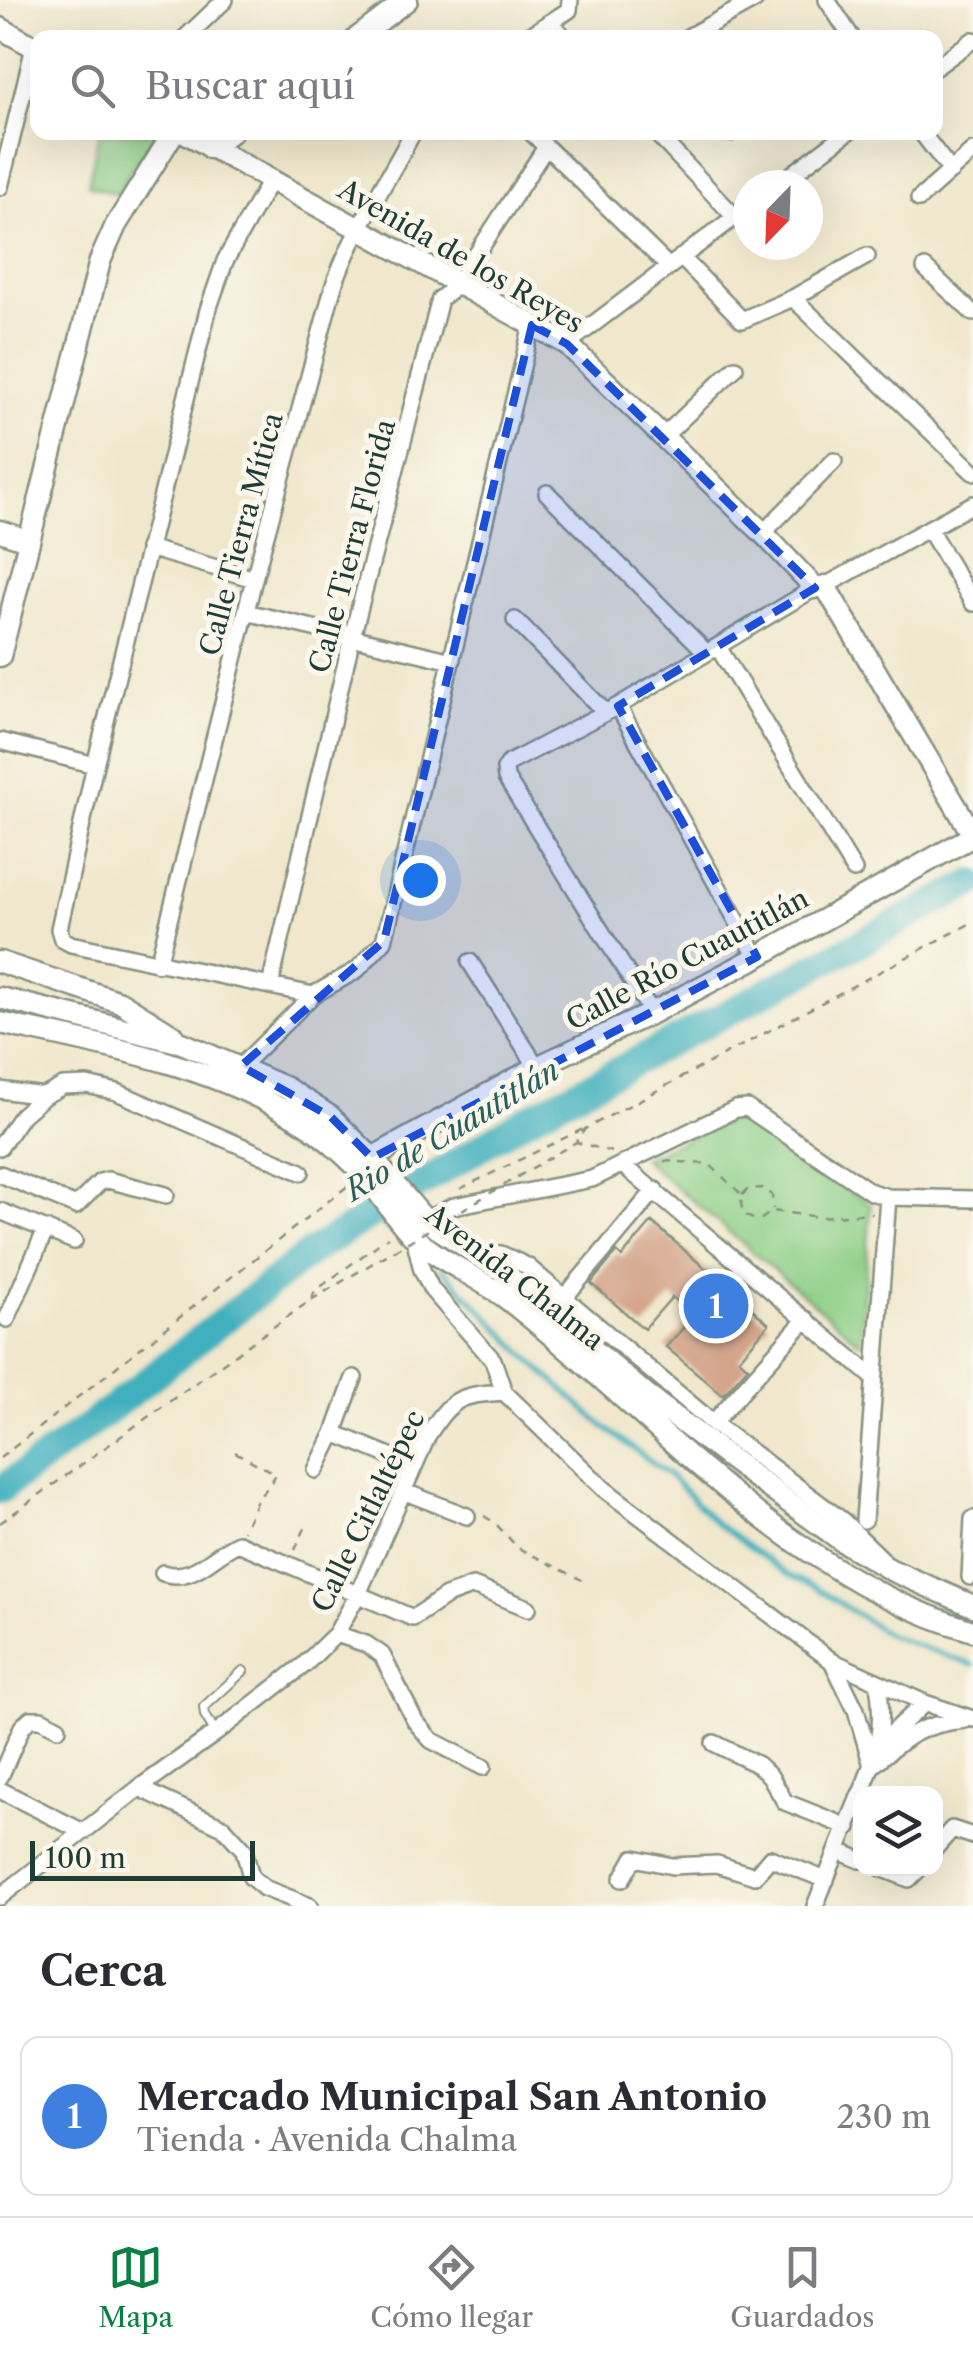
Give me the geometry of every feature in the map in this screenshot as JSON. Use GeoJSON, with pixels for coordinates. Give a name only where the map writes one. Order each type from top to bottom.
{"type":"FeatureCollection","features":[{"type":"Feature","properties":{"kind":"street"},"geometry":{"type":"LineString","coordinates":[[193,30],[225,0]]}},
{"type":"Feature","properties":{"kind":"street"},"geometry":{"type":"LineString","coordinates":[[368,30],[407,0]]}},
{"type":"Feature","properties":{"kind":"street"},"geometry":{"type":"LineString","coordinates":[[538,30],[568,10],[570,0]]}},
{"type":"Feature","properties":{"kind":"street"},"geometry":{"type":"LineString","coordinates":[[701,30],[755,0]]}},
{"type":"Feature","properties":{"kind":"street"},"geometry":{"type":"LineString","coordinates":[[827,0],[847,30]]}},
{"type":"Feature","properties":{"kind":"street"},"geometry":{"type":"LineString","coordinates":[[550,22],[558,30]]}},
{"type":"Feature","properties":{"kind":"street"},"geometry":{"type":"LineString","coordinates":[[0,28],[30,45]]}},
{"type":"Feature","properties":{"kind":"street"},"geometry":{"type":"LineString","coordinates":[[943,63],[973,40]]}},
{"type":"Feature","properties":{"kind":"street"},"geometry":{"type":"LineString","coordinates":[[0,187],[30,71]]}},
{"type":"Feature","properties":{"kind":"street"},"geometry":{"type":"LineString","coordinates":[[0,656],[100,261],[116,225],[169,140]]}},
{"type":"Feature","properties":{"kind":"street","name":"Avenida de los Reyes"},"geometry":{"type":"LineString","coordinates":[[197,140],[566,344],[820,587],[973,836]]}},
{"type":"Feature","properties":{"kind":"street"},"geometry":{"type":"LineString","coordinates":[[210,148],[220,140]]}},
{"type":"Feature","properties":{"kind":"street","name":"Calle Tierra Mítica"},"geometry":{"type":"LineString","coordinates":[[158,964],[254,579],[333,288],[346,250],[362,229],[409,140]]}},
{"type":"Feature","properties":{"kind":"street"},"geometry":{"type":"LineString","coordinates":[[539,140],[742,320],[792,298],[868,256]]}},
{"type":"Feature","properties":{"kind":"street"},"geometry":{"type":"LineString","coordinates":[[664,140],[733,204]]}},
{"type":"Feature","properties":{"kind":"street"},"geometry":{"type":"LineString","coordinates":[[798,170],[837,140]]}},
{"type":"Feature","properties":{"kind":"street"},"geometry":{"type":"LineString","coordinates":[[927,140],[951,171]]}},
{"type":"Feature","properties":{"kind":"street","name":"Calle Tierra Florida"},"geometry":{"type":"LineString","coordinates":[[270,986],[352,637],[440,299],[456,286],[546,147]]}},
{"type":"Feature","properties":{"kind":"street"},"geometry":{"type":"LineString","coordinates":[[919,199],[973,151]]}},
{"type":"Feature","properties":{"kind":"street"},"geometry":{"type":"LineString","coordinates":[[270,179],[225,261],[208,310],[95,765],[59,929],[62,938],[72,944],[314,994]]}},
{"type":"Feature","properties":{"kind":"street"},"geometry":{"type":"LineString","coordinates":[[566,344],[733,219]]}},
{"type":"Feature","properties":{"kind":"street"},"geometry":{"type":"LineString","coordinates":[[925,268],[973,313]]}},
{"type":"Feature","properties":{"kind":"street"},"geometry":{"type":"LineString","coordinates":[[792,298],[973,472]]}},
{"type":"Feature","properties":{"kind":"street"},"geometry":{"type":"LineString","coordinates":[[241,1066],[314,994],[357,970],[384,941],[532,325]]}},
{"type":"Feature","properties":{"kind":"street"},"geometry":{"type":"LineString","coordinates":[[662,437],[735,368]]}},
{"type":"Feature","properties":{"kind":"street"},"geometry":{"type":"LineString","coordinates":[[763,534],[834,461]]}},
{"type":"Feature","properties":{"kind":"street"},"geometry":{"type":"LineString","coordinates":[[547,493],[712,650],[854,870]]}},
{"type":"Feature","properties":{"kind":"street"},"geometry":{"type":"LineString","coordinates":[[652,1013],[506,778],[504,768],[973,504]]}},
{"type":"Feature","properties":{"kind":"street"},"geometry":{"type":"LineString","coordinates":[[929,528],[973,603]]}},
{"type":"Feature","properties":{"kind":"street"},"geometry":{"type":"LineString","coordinates":[[0,531],[27,540]]}},
{"type":"Feature","properties":{"kind":"street"},"geometry":{"type":"LineString","coordinates":[[148,548],[254,579]]}},
{"type":"Feature","properties":{"kind":"street"},"geometry":{"type":"LineString","coordinates":[[246,612],[452,661]]}},
{"type":"Feature","properties":{"kind":"street"},"geometry":{"type":"LineString","coordinates":[[515,620],[611,709],[757,957]]}},
{"type":"Feature","properties":{"kind":"street"},"geometry":{"type":"LineString","coordinates":[[0,741],[95,765]]}},
{"type":"Feature","properties":{"kind":"street","name":"Calle Río Cuautitlán"},"geometry":{"type":"LineString","coordinates":[[368,1166],[537,1068],[652,1013],[973,836]]}},
{"type":"Feature","properties":{"kind":"street"},"geometry":{"type":"LineString","coordinates":[[0,962],[120,1002],[182,1042]]}},
{"type":"Feature","properties":{"kind":"street"},"geometry":{"type":"LineString","coordinates":[[470,962],[537,1068]]}},
{"type":"Feature","properties":{"kind":"street","name":"Avenida Chalma"},"geometry":{"type":"LineString","coordinates":[[0,998],[182,1042],[286,1088],[331,1117],[406,1217],[814,1556],[889,1599],[973,1631]]}},
{"type":"Feature","properties":{"kind":"street","name":"Avenida Chalma"},"geometry":{"type":"LineString","coordinates":[[0,1024],[172,1063],[230,1083],[298,1119],[368,1166]]}},
{"type":"Feature","properties":{"kind":"street"},"geometry":{"type":"LineString","coordinates":[[0,1147],[22,1115],[44,1096],[63,1086],[87,1085],[116,1092],[301,1172]]}},
{"type":"Feature","properties":{"kind":"street"},"geometry":{"type":"LineString","coordinates":[[0,1090],[44,1096]]}},
{"type":"Feature","properties":{"kind":"street"},"geometry":{"type":"LineString","coordinates":[[973,1199],[887,1204],[747,1108],[736,1109],[592,1180],[406,1217],[432,1290],[493,1360],[504,1392],[604,1489],[832,1661],[973,1720]]}},
{"type":"Feature","properties":{"kind":"street"},"geometry":{"type":"LineString","coordinates":[[628,1162],[655,1190],[874,1378]]}},
{"type":"Feature","properties":{"kind":"street"},"geometry":{"type":"LineString","coordinates":[[0,1174],[76,1206],[100,1182],[108,1180],[166,1195]]}},
{"type":"Feature","properties":{"kind":"street"},"geometry":{"type":"LineString","coordinates":[[564,1298],[655,1190]]}},
{"type":"Feature","properties":{"kind":"street"},"geometry":{"type":"LineString","coordinates":[[864,1520],[887,1204]]}},
{"type":"Feature","properties":{"kind":"street"},"geometry":{"type":"LineString","coordinates":[[0,1211],[74,1241]]}},
{"type":"Feature","properties":{"kind":"street","name":"Avenida Chalma"},"geometry":{"type":"LineString","coordinates":[[406,1217],[498,1268],[646,1395],[842,1541],[892,1570],[973,1606]]}},
{"type":"Feature","properties":{"kind":"street"},"geometry":{"type":"LineString","coordinates":[[7,1319],[46,1229]]}},
{"type":"Feature","properties":{"kind":"street"},"geometry":{"type":"LineString","coordinates":[[474,1253],[511,1258],[564,1298],[713,1423],[843,1521],[892,1570]]}},
{"type":"Feature","properties":{"kind":"street"},"geometry":{"type":"LineString","coordinates":[[713,1423],[806,1320]]}},
{"type":"Feature","properties":{"kind":"street"},"geometry":{"type":"LineString","coordinates":[[316,1470],[354,1378]]}},
{"type":"Feature","properties":{"kind":"street","name":"Calle Citlaltépec"},"geometry":{"type":"LineString","coordinates":[[0,1897],[216,1733],[336,1634],[358,1594],[428,1436],[451,1403],[466,1394],[504,1392]]}},
{"type":"Feature","properties":{"kind":"street"},"geometry":{"type":"LineString","coordinates":[[334,1433],[414,1466]]}},
{"type":"Feature","properties":{"kind":"street"},"geometry":{"type":"LineString","coordinates":[[405,1492],[467,1516]]}},
{"type":"Feature","properties":{"kind":"street"},"geometry":{"type":"LineString","coordinates":[[970,1577],[973,1519]]}},
{"type":"Feature","properties":{"kind":"street"},"geometry":{"type":"LineString","coordinates":[[163,1573],[177,1578],[190,1574],[238,1543],[413,1618],[446,1596],[473,1586],[528,1608]]}},
{"type":"Feature","properties":{"kind":"street"},"geometry":{"type":"LineString","coordinates":[[336,1634],[366,1644],[382,1655],[415,1721],[431,1740],[482,1767]]}},
{"type":"Feature","properties":{"kind":"street"},"geometry":{"type":"LineString","coordinates":[[832,1661],[856,1710],[872,1766]]}},
{"type":"Feature","properties":{"kind":"street"},"geometry":{"type":"LineString","coordinates":[[864,1786],[881,1743],[883,1715],[878,1683]]}},
{"type":"Feature","properties":{"kind":"street"},"geometry":{"type":"LineString","coordinates":[[881,1743],[925,1703]]}},
{"type":"Feature","properties":{"kind":"street"},"geometry":{"type":"LineString","coordinates":[[0,1776],[22,1727],[30,1719],[41,1719],[58,1728]]}},
{"type":"Feature","properties":{"kind":"street"},"geometry":{"type":"LineString","coordinates":[[872,1766],[920,1728],[973,1720]]}},
{"type":"Feature","properties":{"kind":"street"},"geometry":{"type":"LineString","coordinates":[[714,1743],[758,1764],[786,1802],[848,1827]]}},
{"type":"Feature","properties":{"kind":"street"},"geometry":{"type":"LineString","coordinates":[[140,1788],[222,1827],[244,1850],[251,1876],[264,1888],[310,1906]]}},
{"type":"Feature","properties":{"kind":"street"},"geometry":{"type":"LineString","coordinates":[[0,1790],[84,1832]]}},
{"type":"Feature","properties":{"kind":"street"},"geometry":{"type":"LineString","coordinates":[[816,1906],[853,1814]]}},
{"type":"Feature","properties":{"kind":"street"},"geometry":{"type":"LineString","coordinates":[[943,1839],[952,1828],[973,1836]]}},
{"type":"Feature","properties":{"kind":"street"},"geometry":{"type":"LineString","coordinates":[[839,1851],[853,1857]]}},
{"type":"Feature","properties":{"kind":"street"},"geometry":{"type":"LineString","coordinates":[[622,1880],[634,1858],[672,1866],[717,1864],[756,1876],[770,1858],[826,1880]]}},
{"type":"Feature","properties":{"kind":"lane"},"geometry":{"type":"LineString","coordinates":[[216,1733],[204,1715],[204,1707],[244,1671]]}},
{"type":"Feature","properties":{"kind":"path"},"geometry":{"type":"LineString","coordinates":[[450,1194],[585,1128],[973,922]]}},
{"type":"Feature","properties":{"kind":"path"},"geometry":{"type":"LineString","coordinates":[[0,1524],[311,1300],[576,1142],[585,1128]]}},
{"type":"Feature","properties":{"kind":"path"},"geometry":{"type":"LineString","coordinates":[[576,1142],[628,1162],[709,1164],[742,1196],[743,1214],[752,1220],[760,1220],[773,1210],[820,1217],[887,1204]]}},
{"type":"Feature","properties":{"kind":"path"},"geometry":{"type":"LineString","coordinates":[[0,1458],[368,1166]]}},
{"type":"Feature","properties":{"kind":"path"},"geometry":{"type":"LineString","coordinates":[[742,1196],[748,1189],[765,1188],[772,1195],[773,1210]]}},
{"type":"Feature","properties":{"kind":"path"},"geometry":{"type":"LineString","coordinates":[[311,1300],[315,1291],[406,1217]]}},
{"type":"Feature","properties":{"kind":"path"},"geometry":{"type":"LineString","coordinates":[[235,1452],[276,1474],[258,1498],[238,1543]]}},
{"type":"Feature","properties":{"kind":"path"},"geometry":{"type":"LineString","coordinates":[[467,1516],[481,1514],[518,1548],[582,1580]]}},
{"type":"Feature","properties":{"kind":"path"},"geometry":{"type":"LineString","coordinates":[[288,1565],[306,1526]]}},
{"type":"Feature","properties":{"kind":"highlighted area"},"geometry":{"type":"Polygon","coordinates":[[[532,325],[567,344],[815,588],[618,706],[757,957],[372,1158],[331,1117],[241,1066],[384,941],[532,325]]]}},
{"type":"Feature","properties":{"kind":"green space"},"geometry":{"type":"Polygon","coordinates":[[[98,140],[157,140],[133,165],[118,195],[88,185],[98,140]]]}},
{"type":"Feature","properties":{"kind":"green space"},"geometry":{"type":"Polygon","coordinates":[[[742,1115],[871,1205],[860,1343],[642,1158],[742,1115]]]}},
{"type":"Feature","properties":{"kind":"building"},"geometry":{"type":"Polygon","coordinates":[[[652,1222],[769,1324],[739,1359],[748,1367],[723,1395],[666,1347],[694,1316],[672,1297],[644,1329],[591,1283],[617,1252],[622,1257],[652,1222]]]}},
{"type":"Feature","properties":{"kind":"waterway","name":"Rio de Cuautitlán"},"geometry":{"type":"LineString","coordinates":[[0,1490],[94,1422],[308,1254],[526,1119],[973,883]]}},
{"type":"Feature","properties":{"kind":"waterway"},"geometry":{"type":"LineString","coordinates":[[372,1215],[388,1230]]}},
{"type":"Feature","properties":{"kind":"waterway"},"geometry":{"type":"LineString","coordinates":[[441,1268],[531,1361],[603,1426],[670,1476],[716,1523],[788,1575],[813,1586],[890,1636],[973,1665]]}},
{"type":"Feature","properties":{"kind":"place","name":"Mercado Municipal San Antonio"},"geometry":{"type":"Point","coordinates":[716,1306]}}]}
